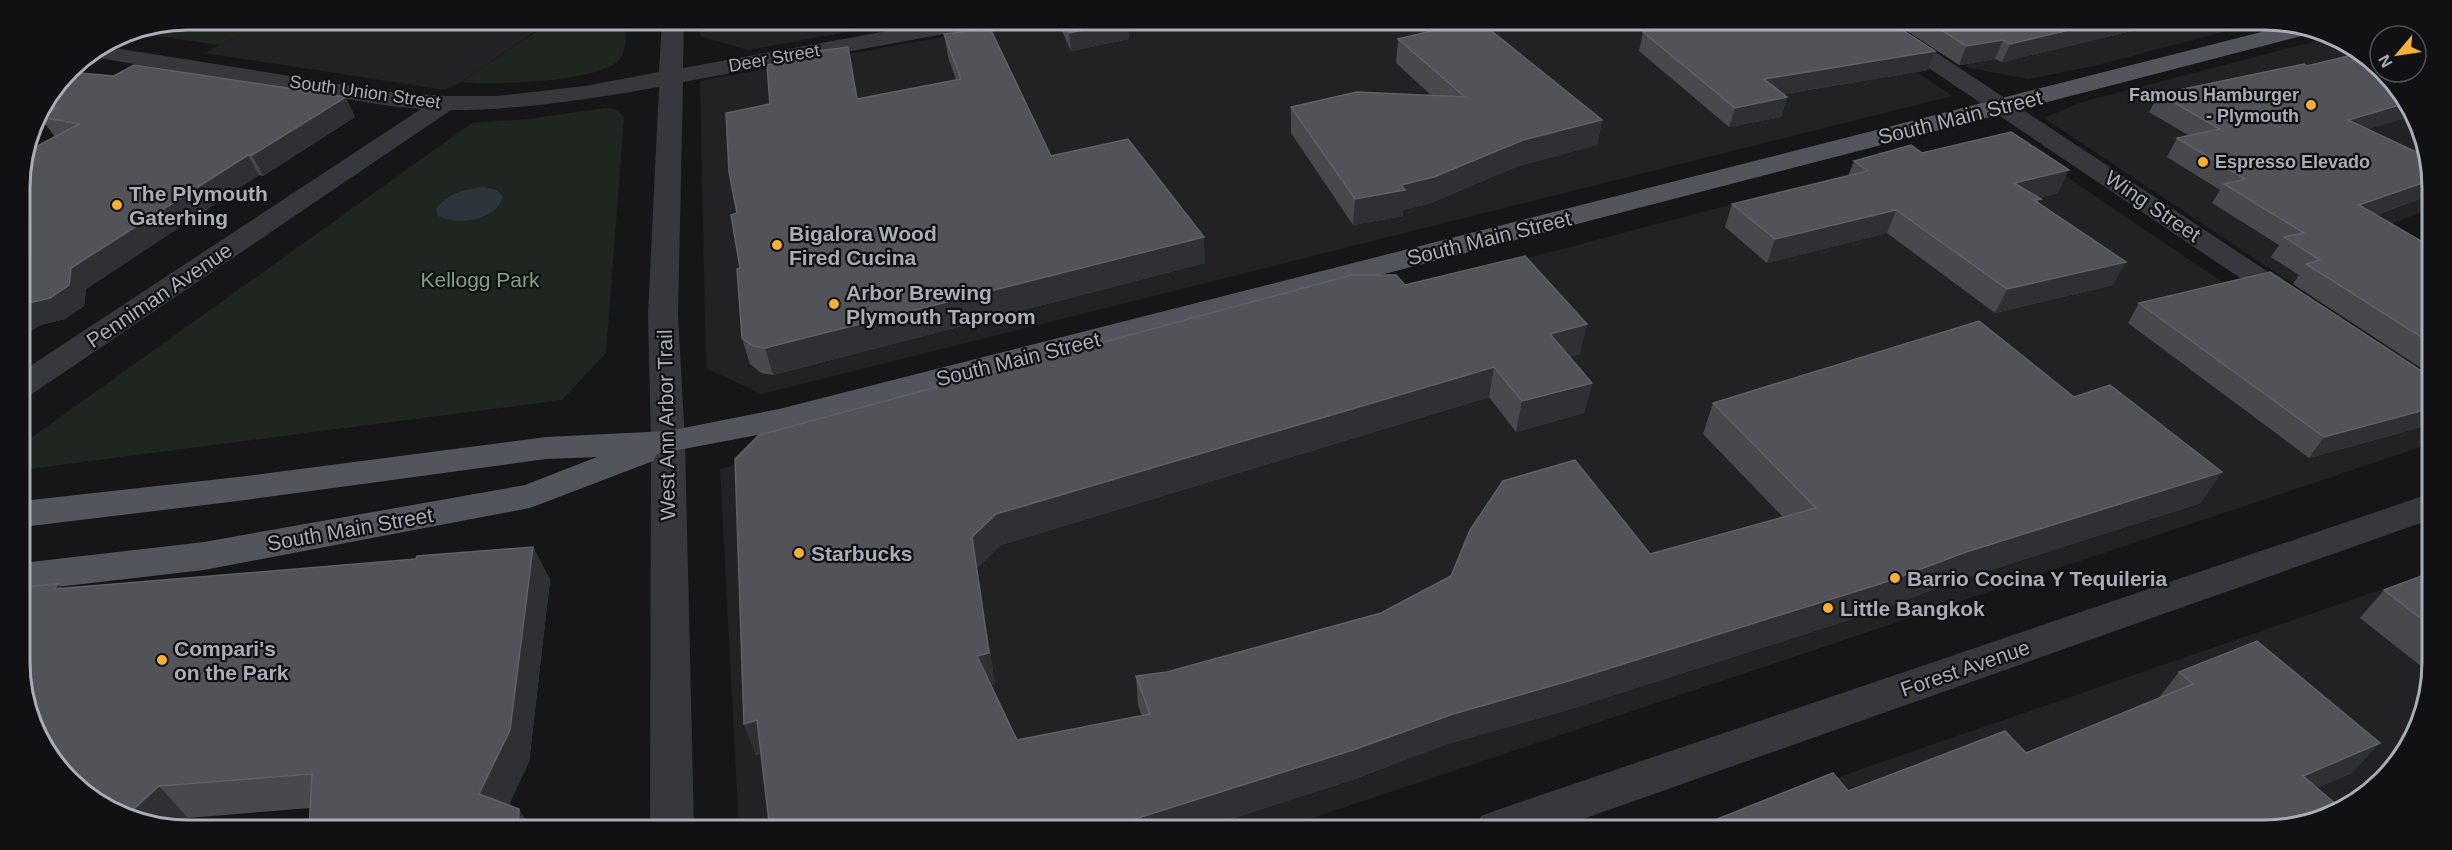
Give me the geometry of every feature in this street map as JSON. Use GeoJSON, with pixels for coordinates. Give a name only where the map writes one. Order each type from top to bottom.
{"type":"FeatureCollection","features":[{"type":"Feature","properties":{"kind":"main road","name":"South Main Street"},"geometry":{"type":"LineString","coordinates":[[30,513],[238,489],[546,448],[668,442],[779,420],[2290,32]]}},
{"type":"Feature","properties":{"kind":"main road","name":"South Main Street"},"geometry":{"type":"LineString","coordinates":[[30,576],[204,556],[530,496],[668,442]]}},
{"type":"Feature","properties":{"kind":"street","name":"West Ann Arbor Trail"},"geometry":{"type":"LineString","coordinates":[[672,820],[668,442],[663,315],[673,30]]}},
{"type":"Feature","properties":{"kind":"street","name":"Deer Street"},"geometry":{"type":"LineString","coordinates":[[673,76],[927,30]]}},
{"type":"Feature","properties":{"kind":"street","name":"Wing Street"},"geometry":{"type":"LineString","coordinates":[[1889,30],[2313,314]]}},
{"type":"Feature","properties":{"kind":"street","name":"South Union Street"},"geometry":{"type":"LineString","coordinates":[[106,53],[390,99],[446,103],[542,99],[673,76]]}},
{"type":"Feature","properties":{"kind":"street","name":"Penniman Avenue"},"geometry":{"type":"LineString","coordinates":[[30,381],[446,103]]}},
{"type":"Feature","properties":{"kind":"street","name":"Forest Avenue"},"geometry":{"type":"LineString","coordinates":[[1526,820],[2422,509]]}},
{"type":"Feature","properties":{"kind":"shaded area"},"geometry":{"type":"Polygon","coordinates":[[[248,30],[536,31],[461,82],[445,90],[205,53],[248,30]]]}},
{"type":"Feature","properties":{"kind":"shaded area"},"geometry":{"type":"Polygon","coordinates":[[[700,30],[858,30],[748,50],[700,36],[700,30]]]}},
{"type":"Feature","properties":{"kind":"shaded area"},"geometry":{"type":"Polygon","coordinates":[[[979,30],[1856,30],[1952,96],[761,394],[706,368],[700,81],[979,30]]]}},
{"type":"Feature","properties":{"kind":"shaded area"},"geometry":{"type":"Polygon","coordinates":[[[1910,30],[2229,30],[2098,65],[2029,79],[1969,68],[1910,30]]]}},
{"type":"Feature","properties":{"kind":"shaded area"},"geometry":{"type":"Polygon","coordinates":[[[2320,40],[2352,57],[2368,69],[2368,84],[2383,84],[2395,100],[2414,137],[2419,157],[2422,212],[2372,232],[2422,262],[2422,370],[2044,118],[2079,103],[2320,40]]]}},
{"type":"Feature","properties":{"kind":"shaded area"},"geometry":{"type":"Polygon","coordinates":[[[2002,133],[2422,417],[2422,446],[1307,820],[738,820],[720,469],[1392,287],[1422,286],[2002,133]]]}},
{"type":"Feature","properties":{"kind":"shaded area"},"geometry":{"type":"Polygon","coordinates":[[[484,187],[496,190],[503,196],[493,211],[485,216],[465,221],[455,221],[438,216],[436,209],[446,199],[464,191],[484,187]]]}},
{"type":"Feature","properties":{"kind":"shaded area"},"geometry":{"type":"Polygon","coordinates":[[[2422,575],[2422,672],[2414,713],[2406,732],[2376,774],[2352,793],[2315,812],[2274,820],[1714,820],[2422,575]]]}},
{"type":"Feature","properties":{"kind":"green space"},"geometry":{"type":"Polygon","coordinates":[[[248,30],[220,45],[148,35],[167,31],[248,30]]]}},
{"type":"Feature","properties":{"kind":"green space"},"geometry":{"type":"Polygon","coordinates":[[[524,30],[625,30],[625,46],[619,60],[607,68],[589,74],[543,81],[461,82],[536,32],[524,30]]]}},
{"type":"Feature","properties":{"kind":"green space","name":"Kellogg Park"},"geometry":{"type":"Polygon","coordinates":[[[605,108],[618,110],[624,118],[606,353],[562,400],[30,469],[30,439],[472,123],[528,119],[605,108]]]}},
{"type":"Feature","properties":{"kind":"building"},"geometry":{"type":"Polygon","coordinates":[[[991,30],[1051,156],[1128,139],[1204,237],[765,348],[753,346],[742,338],[737,269],[740,268],[731,215],[737,213],[729,172],[726,113],[770,104],[767,65],[795,61],[794,54],[848,47],[857,99],[961,79],[944,34],[991,30]]]}},
{"type":"Feature","properties":{"kind":"building"},"geometry":{"type":"Polygon","coordinates":[[[1068,30],[1084,30],[1069,33],[1068,30]]]}},
{"type":"Feature","properties":{"kind":"building"},"geometry":{"type":"Polygon","coordinates":[[[1436,30],[1490,30],[1602,120],[1523,140],[1434,177],[1401,185],[1405,190],[1355,199],[1291,107],[1357,92],[1465,97],[1398,39],[1436,30]]]}},
{"type":"Feature","properties":{"kind":"building"},"geometry":{"type":"Polygon","coordinates":[[[1656,30],[1902,30],[1935,51],[1764,79],[1787,97],[1735,108],[1643,32],[1656,30]]]}},
{"type":"Feature","properties":{"kind":"building"},"geometry":{"type":"Polygon","coordinates":[[[1941,30],[2069,30],[2010,44],[2003,40],[1966,46],[1941,30]]]}},
{"type":"Feature","properties":{"kind":"building"},"geometry":{"type":"Polygon","coordinates":[[[2350,56],[2368,69],[2368,84],[2383,84],[2398,105],[2348,120],[2418,153],[2422,183],[2359,205],[2422,242],[2422,338],[2306,264],[2320,260],[2284,237],[2304,233],[2224,184],[2245,179],[2177,138],[2220,129],[2159,94],[2304,64],[2307,66],[2350,56]]]}},
{"type":"Feature","properties":{"kind":"building"},"geometry":{"type":"Polygon","coordinates":[[[134,65],[346,97],[252,155],[248,155],[71,268],[69,285],[50,298],[30,303],[30,178],[35,147],[79,124],[46,118],[56,108],[52,108],[76,76],[79,73],[114,76],[134,65]]]}},
{"type":"Feature","properties":{"kind":"building"},"geometry":{"type":"Polygon","coordinates":[[[2011,132],[2069,170],[2014,183],[2041,199],[2034,200],[2126,262],[2007,289],[1896,210],[1775,239],[1732,204],[1868,171],[1854,161],[1911,145],[1922,153],[2011,132]]]}},
{"type":"Feature","properties":{"kind":"building"},"geometry":{"type":"Polygon","coordinates":[[[1525,256],[1587,324],[1550,334],[1592,383],[1522,401],[1494,367],[996,514],[972,537],[989,653],[977,656],[1017,740],[1150,714],[1136,676],[1167,672],[1381,613],[1451,576],[1470,530],[1503,481],[1575,460],[1650,554],[1816,508],[1713,403],[1979,321],[2074,397],[2110,385],[2222,472],[1966,552],[1889,581],[1572,680],[1453,714],[1353,750],[1132,820],[769,820],[757,720],[744,724],[735,459],[759,435],[1352,275],[1396,275],[1405,285],[1525,256]]]}},
{"type":"Feature","properties":{"kind":"building"},"geometry":{"type":"Polygon","coordinates":[[[2270,272],[2422,371],[2422,411],[2324,437],[2139,303],[2270,272]]]}},
{"type":"Feature","properties":{"kind":"building"},"geometry":{"type":"Polygon","coordinates":[[[533,547],[510,730],[479,794],[519,809],[518,820],[310,820],[312,774],[159,786],[132,810],[118,804],[84,781],[69,766],[46,732],[38,713],[30,672],[30,586],[58,584],[54,589],[416,559],[417,556],[533,547]]]}},
{"type":"Feature","properties":{"kind":"building"},"geometry":{"type":"Polygon","coordinates":[[[2422,576],[2422,619],[2384,590],[2422,576]]]}},
{"type":"Feature","properties":{"kind":"building"},"geometry":{"type":"Polygon","coordinates":[[[2257,641],[2380,743],[2303,776],[2335,803],[2315,812],[2274,820],[1715,820],[1833,773],[1848,791],[2005,731],[2026,753],[2193,684],[2179,672],[2257,641]]]}},
{"type":"Feature","properties":{"kind":"place","name":"Famous Hamburger - Plymouth"},"geometry":{"type":"Point","coordinates":[2311,105]}},
{"type":"Feature","properties":{"kind":"place","name":"Espresso Elevado"},"geometry":{"type":"Point","coordinates":[2203,162]}},
{"type":"Feature","properties":{"kind":"place","name":"The Plymouth Gaterhing"},"geometry":{"type":"Point","coordinates":[117,205]}},
{"type":"Feature","properties":{"kind":"place","name":"Bigalora Wood Fired Cucina"},"geometry":{"type":"Point","coordinates":[777,245]}},
{"type":"Feature","properties":{"kind":"place","name":"Arbor Brewing Plymouth Taproom"},"geometry":{"type":"Point","coordinates":[834,304]}},
{"type":"Feature","properties":{"kind":"place","name":"Starbucks"},"geometry":{"type":"Point","coordinates":[799,553]}},
{"type":"Feature","properties":{"kind":"place","name":"Barrio Cocina Y Tequileria"},"geometry":{"type":"Point","coordinates":[1895,578]}},
{"type":"Feature","properties":{"kind":"place","name":"Little Bangkok"},"geometry":{"type":"Point","coordinates":[1828,608]}},
{"type":"Feature","properties":{"kind":"place","name":"Compari's on the Park"},"geometry":{"type":"Point","coordinates":[162,660]}}]}
